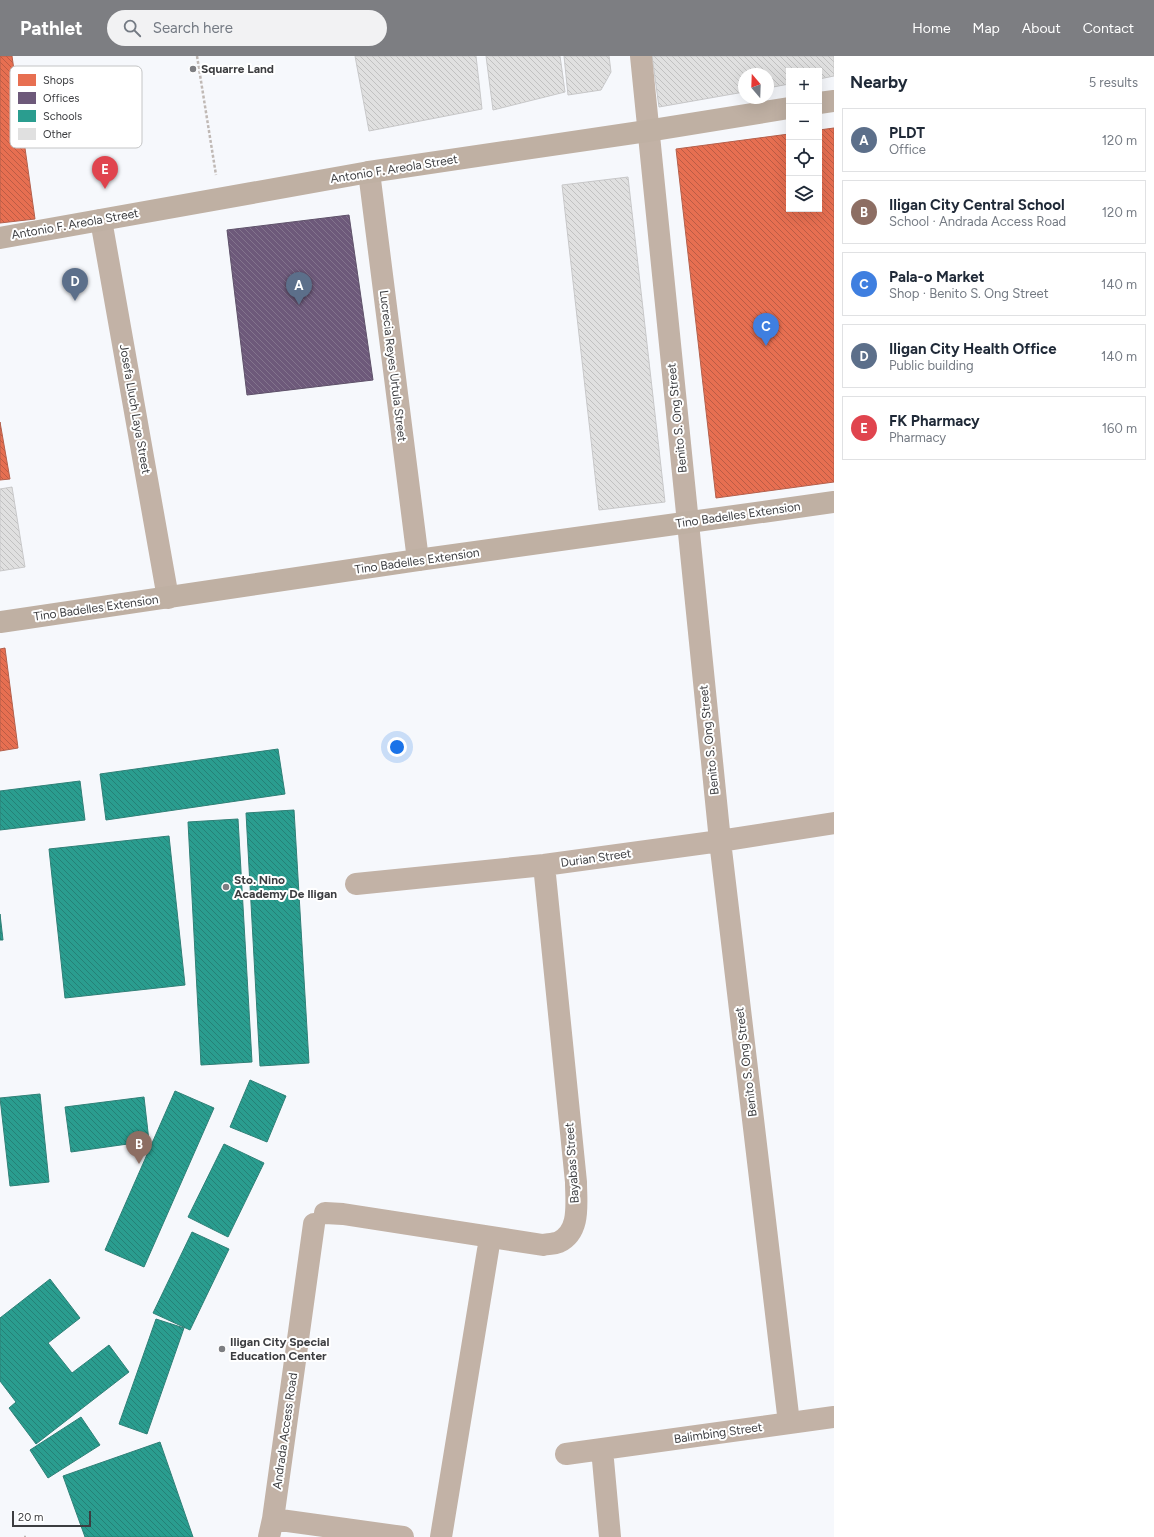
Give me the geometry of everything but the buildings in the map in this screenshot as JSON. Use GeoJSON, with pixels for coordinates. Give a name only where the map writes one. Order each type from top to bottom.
{"type":"FeatureCollection","features":[{"type":"Feature","properties":{"kind":"street","name":"Benito S. Ong Street"},"geometry":{"type":"LineString","coordinates":[[641,56],[647,131],[720,841],[788,1423]]}},
{"type":"Feature","properties":{"kind":"street"},"geometry":{"type":"LineString","coordinates":[[822,103],[834,101]]}},
{"type":"Feature","properties":{"kind":"street","name":"Antonio F. Areola Street"},"geometry":{"type":"LineString","coordinates":[[0,238],[369,172],[647,131],[786,108]]}},
{"type":"Feature","properties":{"kind":"street","name":"Lucrecia Reyes Urtula Street"},"geometry":{"type":"LineString","coordinates":[[369,172],[418,560]]}},
{"type":"Feature","properties":{"kind":"street","name":"Josefa Lluch Laya Street"},"geometry":{"type":"LineString","coordinates":[[101,220],[168,598]]}},
{"type":"Feature","properties":{"kind":"street","name":"Tino Badelles Extension"},"geometry":{"type":"LineString","coordinates":[[0,622],[418,560],[834,502]]}},
{"type":"Feature","properties":{"kind":"street","name":"Durian Street"},"geometry":{"type":"LineString","coordinates":[[356,884],[544,865],[720,841],[834,823]]}},
{"type":"Feature","properties":{"kind":"street","name":"Bayabas Street"},"geometry":{"type":"LineString","coordinates":[[320,1218],[343,1214],[543,1245],[558,1242],[571,1233],[575,1224],[576,1182],[544,865]]}},
{"type":"Feature","properties":{"kind":"street","name":"Andrada Access Road"},"geometry":{"type":"LineString","coordinates":[[320,1218],[271,1528],[403,1537]]}},
{"type":"Feature","properties":{"kind":"street"},"geometry":{"type":"LineString","coordinates":[[441,1537],[488,1250]]}},
{"type":"Feature","properties":{"kind":"street","name":"Balimbing Street"},"geometry":{"type":"LineString","coordinates":[[566,1454],[834,1417]]}},
{"type":"Feature","properties":{"kind":"street"},"geometry":{"type":"LineString","coordinates":[[602,1449],[610,1537]]}},
{"type":"Feature","properties":{"kind":"path"},"geometry":{"type":"LineString","coordinates":[[196,56],[220,198]]}},
{"type":"Feature","properties":{"kind":"place","name":"Squarre Land"},"geometry":{"type":"Point","coordinates":[193,69]}},
{"type":"Feature","properties":{"kind":"place","name":"FK Pharmacy"},"geometry":{"type":"Point","coordinates":[105,189]}},
{"type":"Feature","properties":{"kind":"place","name":"Iligan City Health Office"},"geometry":{"type":"Point","coordinates":[75,301]}},
{"type":"Feature","properties":{"kind":"place","name":"PLDT"},"geometry":{"type":"Point","coordinates":[299,305]}},
{"type":"Feature","properties":{"kind":"place","name":"Pala-o Market"},"geometry":{"type":"Point","coordinates":[766,346]}},
{"type":"Feature","properties":{"kind":"place","name":"Sto. Nino Academy De Iligan"},"geometry":{"type":"Point","coordinates":[226,887]}},
{"type":"Feature","properties":{"kind":"place","name":"Iligan City Central School"},"geometry":{"type":"Point","coordinates":[139,1164]}},
{"type":"Feature","properties":{"kind":"place","name":"Iligan City Special Education Center"},"geometry":{"type":"Point","coordinates":[222,1349]}}]}
